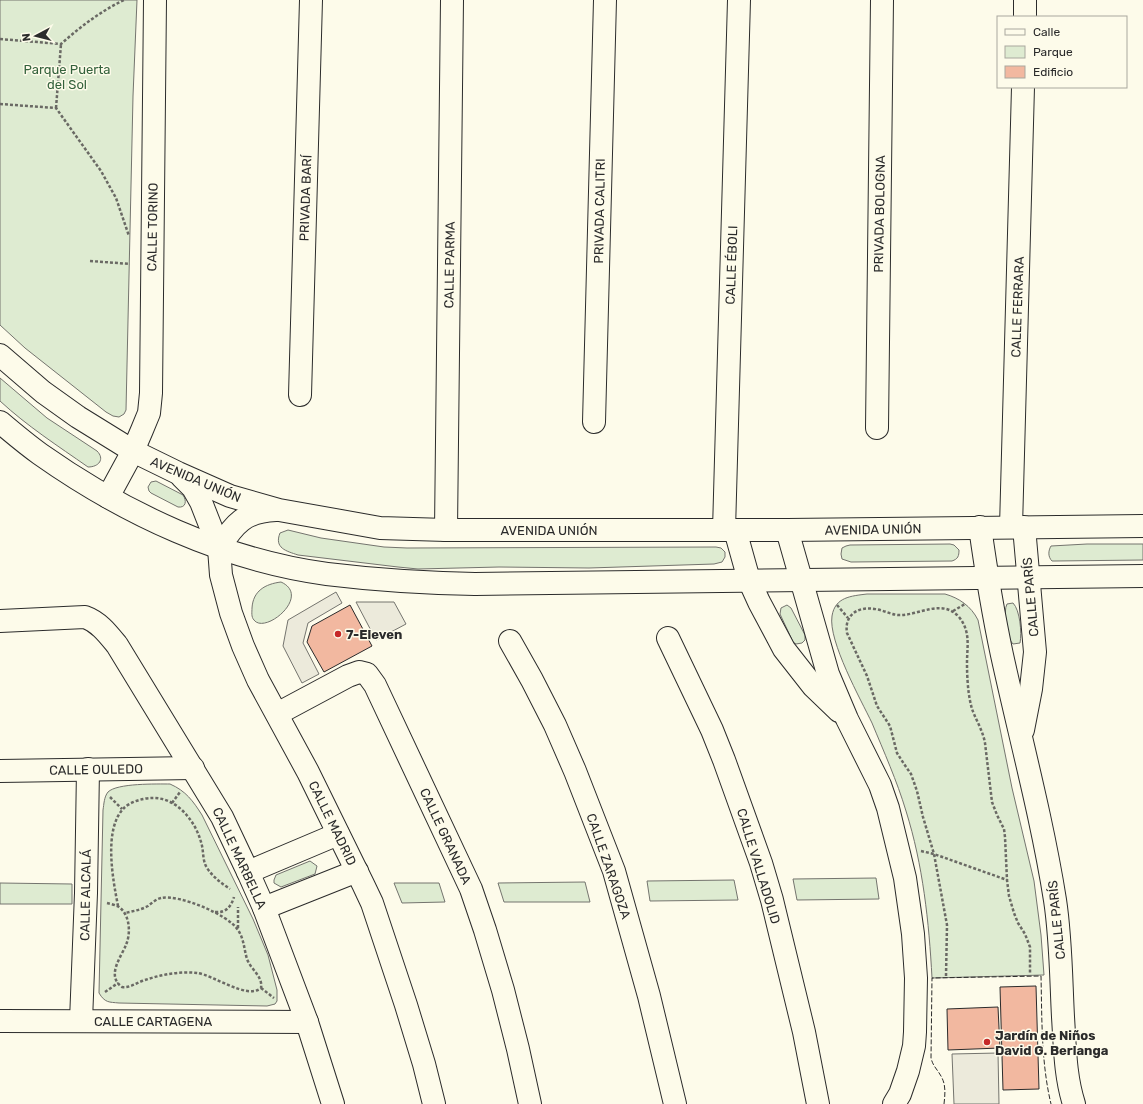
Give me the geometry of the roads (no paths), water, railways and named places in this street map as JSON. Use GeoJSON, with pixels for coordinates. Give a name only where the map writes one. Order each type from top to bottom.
{"type":"FeatureCollection","features":[{"type":"Feature","properties":{"kind":"street","name":"CALLE TORINO"},"geometry":{"type":"LineString","coordinates":[[108,497],[133,451],[149,413],[151,393],[155,0]]}},
{"type":"Feature","properties":{"kind":"street","name":"PRIVADA BARÍ"},"geometry":{"type":"LineString","coordinates":[[300,395],[311,0]]}},
{"type":"Feature","properties":{"kind":"street","name":"CALLE PARMA"},"geometry":{"type":"LineString","coordinates":[[446,530],[452,0]]}},
{"type":"Feature","properties":{"kind":"street","name":"PRIVADA CALITRI"},"geometry":{"type":"LineString","coordinates":[[594,422],[605,0]]}},
{"type":"Feature","properties":{"kind":"street","name":"CALLE ÉBOLI"},"geometry":{"type":"LineString","coordinates":[[739,0],[729,530],[759,602],[784,649],[813,686],[847,719]]}},
{"type":"Feature","properties":{"kind":"street","name":"PRIVADA BOLOGNA"},"geometry":{"type":"LineString","coordinates":[[877,428],[882,0]]}},
{"type":"Feature","properties":{"kind":"street"},"geometry":{"type":"LineString","coordinates":[[1025,0],[1025,16]]}},
{"type":"Feature","properties":{"kind":"street","name":"CALLE FERRARA"},"geometry":{"type":"LineString","coordinates":[[1018,527],[1023,88]]}},
{"type":"Feature","properties":{"kind":"street","name":"AVENIDA UNIÓN"},"geometry":{"type":"LineString","coordinates":[[0,355],[43,392],[72,413],[133,451],[178,474],[230,496],[279,510],[380,528],[446,530],[787,530],[1143,526]]}},
{"type":"Feature","properties":{"kind":"street"},"geometry":{"type":"LineString","coordinates":[[0,422],[39,453],[78,479],[108,497],[168,527],[219,548],[277,564],[326,574],[399,581],[475,584],[1143,576]]}},
{"type":"Feature","properties":{"kind":"street","name":"CALLE MADRID"},"geometry":{"type":"LineString","coordinates":[[178,474],[193,488],[201,502],[219,548],[222,575],[231,613],[243,646],[258,680],[277,714],[372,903],[404,998],[424,1064],[434,1104]]}},
{"type":"Feature","properties":{"kind":"street"},"geometry":{"type":"LineString","coordinates":[[219,548],[229,532],[244,517],[266,510],[279,510]]}},
{"type":"Feature","properties":{"kind":"street","name":"CALLE PARÍS"},"geometry":{"type":"LineString","coordinates":[[980,527],[987,578],[1002,654],[1022,738],[1051,874],[1061,973],[1066,1067],[1074,1104]]}},
{"type":"Feature","properties":{"kind":"street","name":"CALLE PARÍS"},"geometry":{"type":"LineString","coordinates":[[1018,527],[1028,577],[1035,652],[1031,689],[1022,738]]}},
{"type":"Feature","properties":{"kind":"street"},"geometry":{"type":"LineString","coordinates":[[787,530],[828,674],[847,719],[880,785],[888,808],[905,878],[913,934],[916,978],[914,1046],[908,1071],[900,1094],[894,1104]]}},
{"type":"Feature","properties":{"kind":"street","name":"CALLE MARBELLA"},"geometry":{"type":"LineString","coordinates":[[0,620],[84,617],[92,620],[106,632],[118,646],[222,817],[248,872],[264,908],[307,1022],[333,1104]]}},
{"type":"Feature","properties":{"kind":"street","name":"CALLE VALLADOLID"},"geometry":{"type":"LineString","coordinates":[[668,638],[712,730],[761,863],[772,900],[802,1025],[818,1104]]}},
{"type":"Feature","properties":{"kind":"street","name":"CALLE ZARAGOZA"},"geometry":{"type":"LineString","coordinates":[[510,641],[555,724],[576,771],[614,871],[647,989],[675,1104]]}},
{"type":"Feature","properties":{"kind":"street","name":"CALLE GRANADA"},"geometry":{"type":"LineString","coordinates":[[277,714],[348,676],[359,672],[367,674],[372,679],[471,889],[504,990],[530,1104]]}},
{"type":"Feature","properties":{"kind":"street","name":"CALLE OULEDO"},"geometry":{"type":"LineString","coordinates":[[0,771],[193,768]]}},
{"type":"Feature","properties":{"kind":"street","name":"CALLE ALCALÁ"},"geometry":{"type":"LineString","coordinates":[[81,1021],[86,892],[88,769]]}},
{"type":"Feature","properties":{"kind":"street"},"geometry":{"type":"LineString","coordinates":[[248,872],[338,834]]}},
{"type":"Feature","properties":{"kind":"street"},"geometry":{"type":"LineString","coordinates":[[264,908],[357,871]]}},
{"type":"Feature","properties":{"kind":"street","name":"CALLE CARTAGENA"},"geometry":{"type":"LineString","coordinates":[[0,1020],[307,1022]]}},
{"type":"Feature","properties":{"kind":"place","name":"7-Eleven"},"geometry":{"type":"Point","coordinates":[338,634]}},
{"type":"Feature","properties":{"kind":"place","name":"Jardín de Niños David G. Berlanga"},"geometry":{"type":"Point","coordinates":[987,1042]}},
{"type":"Feature","properties":{"kind":"park label","name":"Parque Puerta del Sol"},"geometry":{"type":"Point","coordinates":[67,76]}}]}
